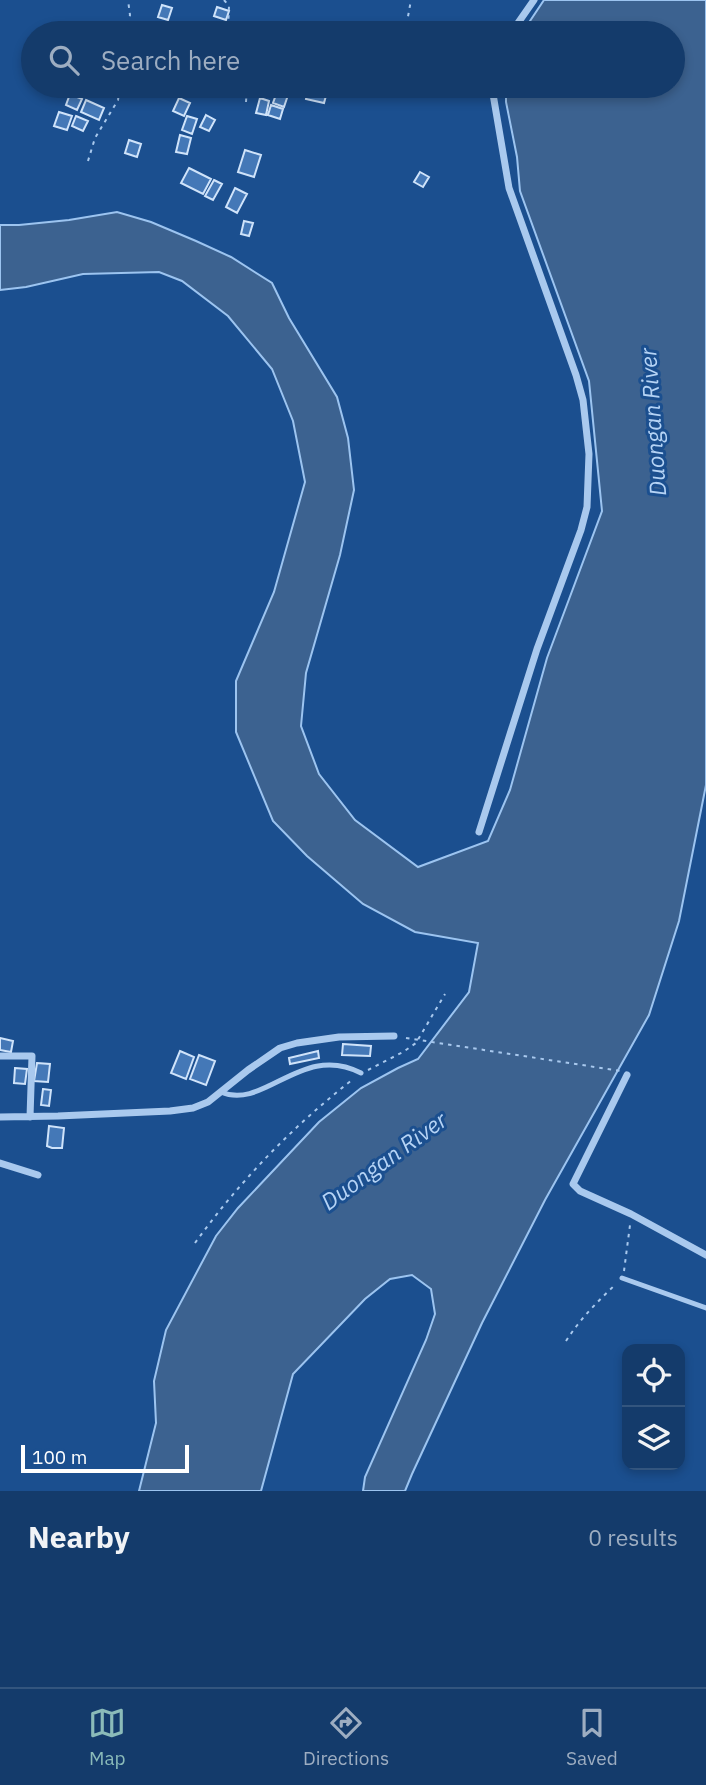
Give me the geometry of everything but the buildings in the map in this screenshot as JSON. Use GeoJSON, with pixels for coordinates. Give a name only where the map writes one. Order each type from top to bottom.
{"type":"FeatureCollection","features":[{"type":"Feature","properties":{"kind":"street"},"geometry":{"type":"LineString","coordinates":[[519,21],[534,0]]}},
{"type":"Feature","properties":{"kind":"street"},"geometry":{"type":"LineString","coordinates":[[479,832],[537,649],[581,530],[587,508],[588,467],[583,400],[509,188],[494,98]]}},
{"type":"Feature","properties":{"kind":"street"},"geometry":{"type":"LineString","coordinates":[[0,1117],[193,1108],[208,1102],[280,1048],[321,1038],[394,1036]]}},
{"type":"Feature","properties":{"kind":"street"},"geometry":{"type":"LineString","coordinates":[[0,1056],[32,1056],[30,1117]]}},
{"type":"Feature","properties":{"kind":"street"},"geometry":{"type":"LineString","coordinates":[[624,1073],[573,1184],[580,1191],[631,1214],[706,1255]]}},
{"type":"Feature","properties":{"kind":"street"},"geometry":{"type":"LineString","coordinates":[[0,1163],[38,1175]]}},
{"type":"Feature","properties":{"kind":"lane"},"geometry":{"type":"LineString","coordinates":[[221,1092],[241,1095],[307,1068],[322,1065],[338,1064],[361,1073]]}},
{"type":"Feature","properties":{"kind":"lane"},"geometry":{"type":"LineString","coordinates":[[622,1278],[706,1308]]}},
{"type":"Feature","properties":{"kind":"path"},"geometry":{"type":"LineString","coordinates":[[128,0],[129,21]]}},
{"type":"Feature","properties":{"kind":"path"},"geometry":{"type":"LineString","coordinates":[[224,0],[229,6],[228,21]]}},
{"type":"Feature","properties":{"kind":"path"},"geometry":{"type":"LineString","coordinates":[[407,21],[411,0]]}},
{"type":"Feature","properties":{"kind":"path"},"geometry":{"type":"LineString","coordinates":[[88,161],[95,138],[118,98]]}},
{"type":"Feature","properties":{"kind":"path"},"geometry":{"type":"LineString","coordinates":[[246,98],[246,102]]}},
{"type":"Feature","properties":{"kind":"path"},"geometry":{"type":"LineString","coordinates":[[195,1243],[218,1211],[287,1135],[312,1112],[361,1073],[413,1046],[428,1026],[445,994]]}},
{"type":"Feature","properties":{"kind":"path"},"geometry":{"type":"LineString","coordinates":[[406,1038],[624,1073]]}},
{"type":"Feature","properties":{"kind":"path"},"geometry":{"type":"LineString","coordinates":[[566,1341],[588,1311],[622,1278],[631,1214]]}},
{"type":"Feature","properties":{"kind":"water","name":"Duongan River"},"geometry":{"type":"Polygon","coordinates":[[[544,0],[706,0],[706,785],[679,921],[649,1015],[545,1200],[482,1323],[405,1491],[363,1491],[365,1477],[435,1314],[431,1289],[412,1275],[390,1279],[365,1299],[293,1374],[261,1491],[139,1491],[156,1423],[154,1381],[166,1330],[216,1236],[238,1208],[319,1122],[361,1088],[418,1059],[469,992],[478,943],[415,932],[363,904],[307,856],[273,821],[236,732],[236,681],[274,592],[305,482],[293,421],[272,369],[228,316],[182,281],[159,272],[83,274],[0,290],[0,225],[69,220],[117,212],[151,222],[231,257],[272,283],[289,318],[337,397],[348,438],[354,490],[340,555],[306,673],[301,726],[319,774],[355,820],[418,867],[488,841],[510,790],[547,658],[602,511],[589,381],[520,191],[506,98],[685,98],[685,21],[530,21],[544,0]]]}}]}
